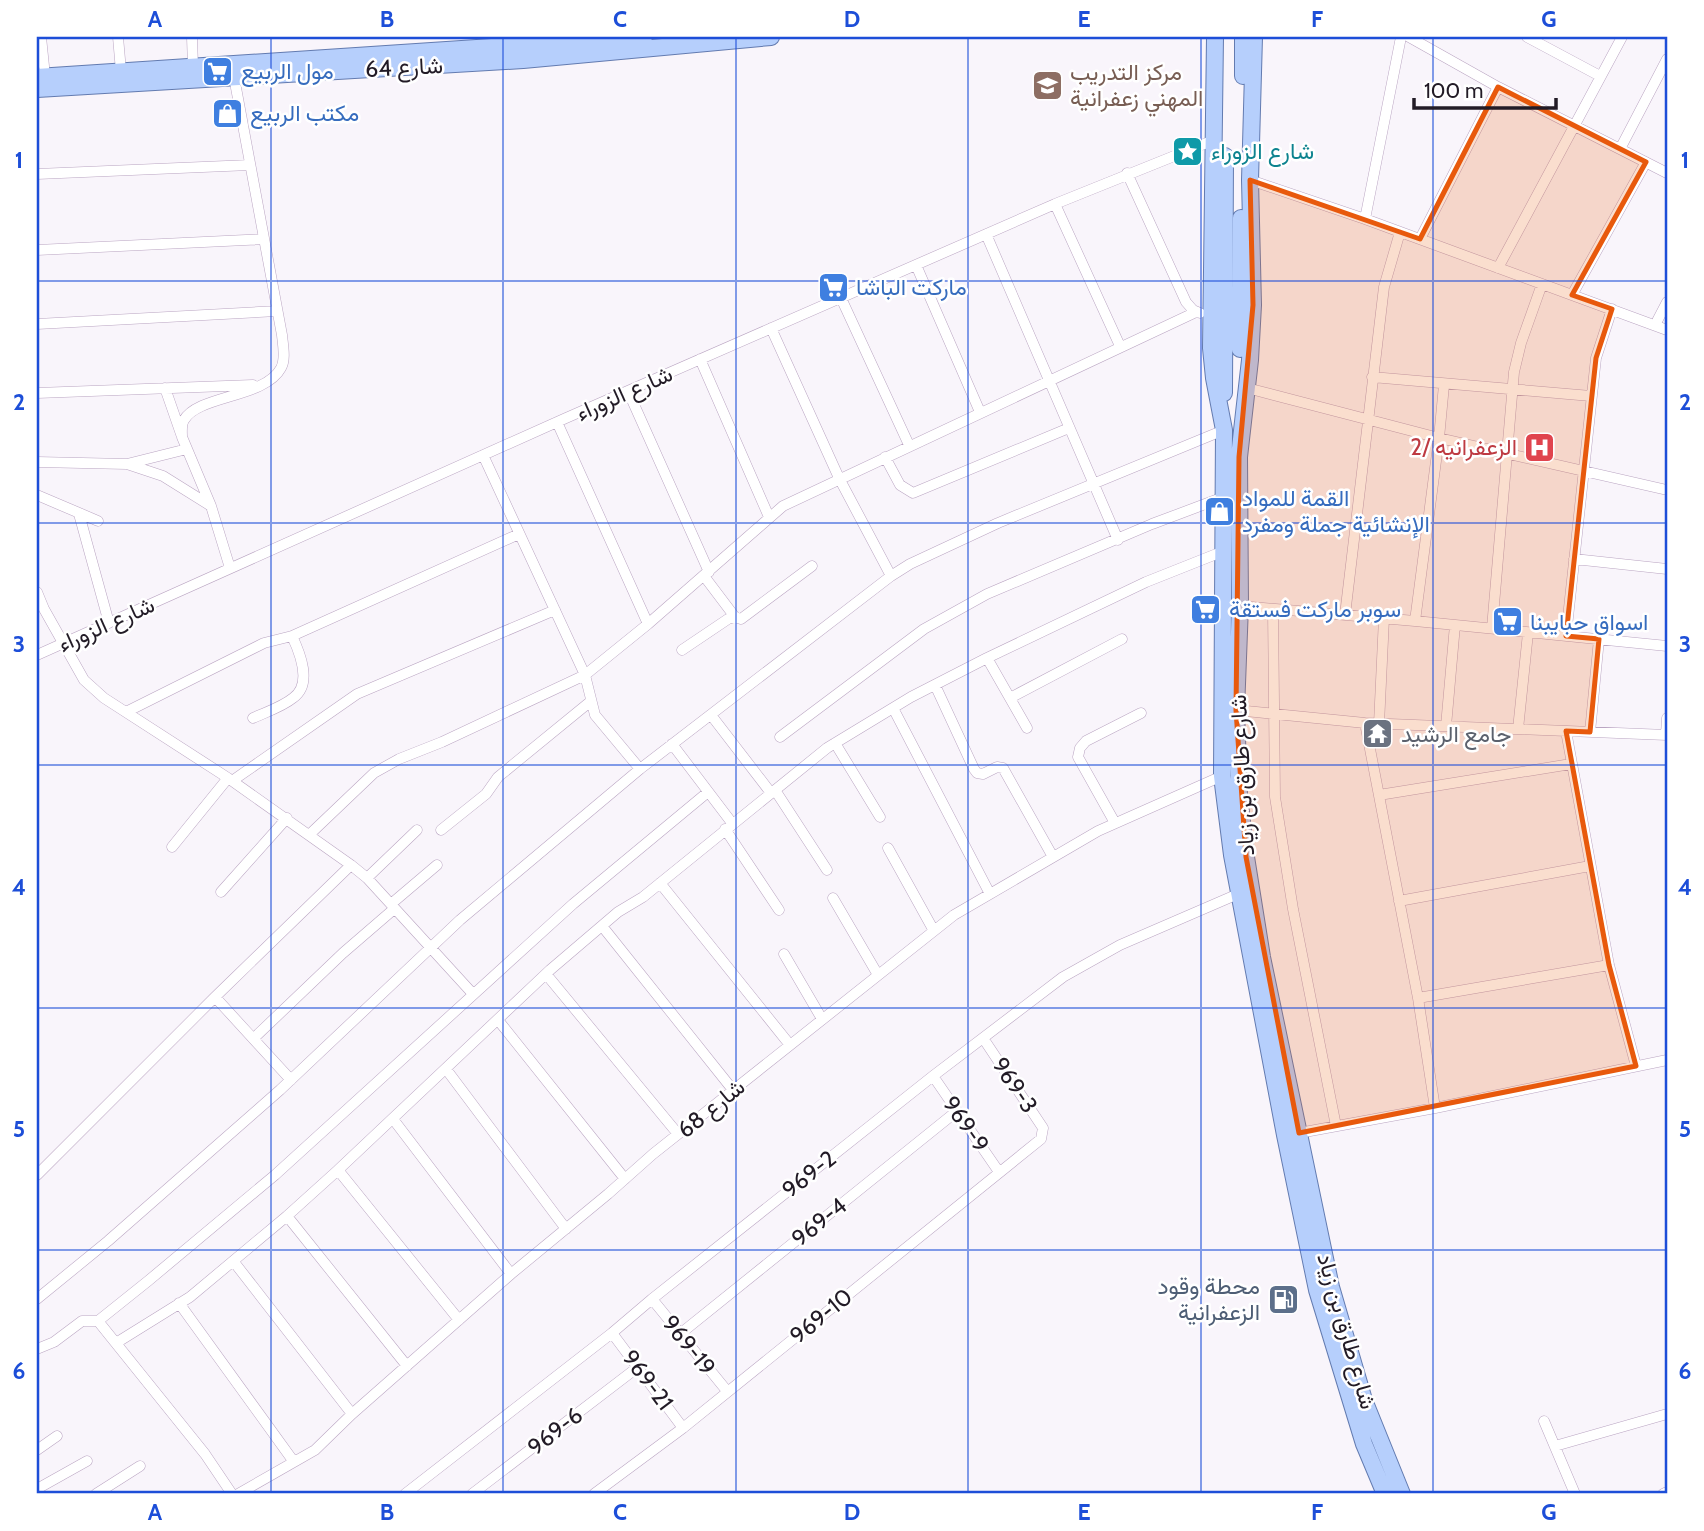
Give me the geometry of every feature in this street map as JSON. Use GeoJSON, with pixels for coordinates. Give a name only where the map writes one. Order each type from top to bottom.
{"type":"FeatureCollection","features":[{"type":"Feature","properties":{"kind":"main road","name":"شارع 64"},"geometry":{"type":"LineString","coordinates":[[39,81],[121,71],[490,43],[644,37]]}},
{"type":"Feature","properties":{"kind":"main road","name":"شارع 64"},"geometry":{"type":"LineString","coordinates":[[39,81],[234,77],[523,60],[771,37]]}},
{"type":"Feature","properties":{"kind":"main road","name":"شارع طارق بن زياد"},"geometry":{"type":"LineString","coordinates":[[1222,37],[1204,314],[1224,430],[1222,776],[1238,894],[1317,1290],[1364,1444],[1385,1494]]}},
{"type":"Feature","properties":{"kind":"main road"},"geometry":{"type":"LineString","coordinates":[[1222,37],[1224,430]]}},
{"type":"Feature","properties":{"kind":"main road","name":"شارع طارق بن زياد"},"geometry":{"type":"LineString","coordinates":[[1247,37],[1253,293],[1240,457],[1240,606],[1236,710],[1239,795],[1262,957],[1331,1287],[1364,1400],[1402,1494]]}},
{"type":"Feature","properties":{"kind":"main road"},"geometry":{"type":"LineString","coordinates":[[1240,457],[1247,37]]}},
{"type":"Feature","properties":{"kind":"street"},"geometry":{"type":"LineString","coordinates":[[39,81],[41,37]]}},
{"type":"Feature","properties":{"kind":"street"},"geometry":{"type":"LineString","coordinates":[[118,37],[121,71]]}},
{"type":"Feature","properties":{"kind":"street"},"geometry":{"type":"LineString","coordinates":[[192,37],[193,67]]}},
{"type":"Feature","properties":{"kind":"street"},"geometry":{"type":"LineString","coordinates":[[1365,219],[1401,37]]}},
{"type":"Feature","properties":{"kind":"street"},"geometry":{"type":"LineString","coordinates":[[1409,37],[1498,87],[1667,173]]}},
{"type":"Feature","properties":{"kind":"street"},"geometry":{"type":"LineString","coordinates":[[1527,37],[1600,76]]}},
{"type":"Feature","properties":{"kind":"street"},"geometry":{"type":"LineString","coordinates":[[1498,268],[1622,37]]}},
{"type":"Feature","properties":{"kind":"street"},"geometry":{"type":"LineString","coordinates":[[1620,149],[1667,60]]}},
{"type":"Feature","properties":{"kind":"street"},"geometry":{"type":"LineString","coordinates":[[181,436],[184,419],[190,414],[262,385],[276,374],[284,360],[234,77]]}},
{"type":"Feature","properties":{"kind":"street"},"geometry":{"type":"LineString","coordinates":[[1420,239],[1498,87]]}},
{"type":"Feature","properties":{"kind":"street","name":"شارع الزوراء"},"geometry":{"type":"LineString","coordinates":[[37,655],[700,359],[1127,173],[1214,140]]}},
{"type":"Feature","properties":{"kind":"street"},"geometry":{"type":"LineString","coordinates":[[1572,295],[1646,162]]}},
{"type":"Feature","properties":{"kind":"street"},"geometry":{"type":"LineString","coordinates":[[37,174],[250,165]]}},
{"type":"Feature","properties":{"kind":"street"},"geometry":{"type":"LineString","coordinates":[[1127,173],[1186,302],[1204,314]]}},
{"type":"Feature","properties":{"kind":"street"},"geometry":{"type":"LineString","coordinates":[[1250,180],[1365,219],[1667,330]]}},
{"type":"Feature","properties":{"kind":"street"},"geometry":{"type":"LineString","coordinates":[[1055,204],[1120,346]]}},
{"type":"Feature","properties":{"kind":"street"},"geometry":{"type":"LineString","coordinates":[[1345,615],[1371,377],[1384,287],[1401,232]]}},
{"type":"Feature","properties":{"kind":"street"},"geometry":{"type":"LineString","coordinates":[[986,234],[1118,540]]}},
{"type":"Feature","properties":{"kind":"street"},"geometry":{"type":"LineString","coordinates":[[37,250],[264,239]]}},
{"type":"Feature","properties":{"kind":"street"},"geometry":{"type":"LineString","coordinates":[[916,265],[980,412]]}},
{"type":"Feature","properties":{"kind":"street"},"geometry":{"type":"LineString","coordinates":[[1492,628],[1514,372],[1521,343],[1542,284]]}},
{"type":"Feature","properties":{"kind":"street"},"geometry":{"type":"LineString","coordinates":[[841,298],[909,445]]}},
{"type":"Feature","properties":{"kind":"street"},"geometry":{"type":"LineString","coordinates":[[1655,325],[1667,302]]}},
{"type":"Feature","properties":{"kind":"street"},"geometry":{"type":"LineString","coordinates":[[1566,636],[1596,358],[1612,309]]}},
{"type":"Feature","properties":{"kind":"street"},"geometry":{"type":"LineString","coordinates":[[37,324],[277,311]]}},
{"type":"Feature","properties":{"kind":"street"},"geometry":{"type":"LineString","coordinates":[[310,834],[374,773],[391,763],[585,675],[707,574],[783,506],[1120,346],[1204,314]]}},
{"type":"Feature","properties":{"kind":"street"},"geometry":{"type":"LineString","coordinates":[[771,328],[839,478],[891,576]]}},
{"type":"Feature","properties":{"kind":"street"},"geometry":{"type":"LineString","coordinates":[[700,359],[769,517]]}},
{"type":"Feature","properties":{"kind":"street"},"geometry":{"type":"LineString","coordinates":[[1371,377],[1591,396]]}},
{"type":"Feature","properties":{"kind":"street"},"geometry":{"type":"LineString","coordinates":[[37,393],[262,385]]}},
{"type":"Feature","properties":{"kind":"street"},"geometry":{"type":"LineString","coordinates":[[1415,621],[1444,385]]}},
{"type":"Feature","properties":{"kind":"street"},"geometry":{"type":"LineString","coordinates":[[165,388],[181,436],[211,506],[230,568]]}},
{"type":"Feature","properties":{"kind":"street"},"geometry":{"type":"LineString","coordinates":[[1247,388],[1439,438],[1667,490]]}},
{"type":"Feature","properties":{"kind":"street"},"geometry":{"type":"LineString","coordinates":[[628,391],[707,574],[735,617],[741,619],[812,566]]}},
{"type":"Feature","properties":{"kind":"street"},"geometry":{"type":"LineString","coordinates":[[557,422],[648,624]]}},
{"type":"Feature","properties":{"kind":"street"},"geometry":{"type":"LineString","coordinates":[[885,457],[900,485],[913,492],[1069,428]]}},
{"type":"Feature","properties":{"kind":"street"},"geometry":{"type":"LineString","coordinates":[[37,1299],[108,1241],[291,1080],[460,920],[640,769],[891,576],[910,564],[998,523],[1224,430]]}},
{"type":"Feature","properties":{"kind":"street"},"geometry":{"type":"LineString","coordinates":[[37,461],[127,464],[187,449]]}},
{"type":"Feature","properties":{"kind":"street"},"geometry":{"type":"LineString","coordinates":[[483,455],[585,675],[595,715],[640,769]]}},
{"type":"Feature","properties":{"kind":"street"},"geometry":{"type":"LineString","coordinates":[[127,464],[163,476],[211,506]]}},
{"type":"Feature","properties":{"kind":"street"},"geometry":{"type":"LineString","coordinates":[[37,495],[98,521]]}},
{"type":"Feature","properties":{"kind":"street"},"geometry":{"type":"LineString","coordinates":[[780,737],[924,629],[987,594],[1224,497]]}},
{"type":"Feature","properties":{"kind":"street"},"geometry":{"type":"LineString","coordinates":[[79,514],[109,623]]}},
{"type":"Feature","properties":{"kind":"street"},"geometry":{"type":"LineString","coordinates":[[126,712],[264,642],[292,636],[519,534]]}},
{"type":"Feature","properties":{"kind":"street"},"geometry":{"type":"LineString","coordinates":[[116,1343],[179,1303],[234,1262],[338,1170],[546,974],[618,912],[643,897],[835,743],[893,708],[987,658],[1146,582],[1224,551]]}},
{"type":"Feature","properties":{"kind":"street"},"geometry":{"type":"LineString","coordinates":[[1574,559],[1667,569]]}},
{"type":"Feature","properties":{"kind":"street"},"geometry":{"type":"LineString","coordinates":[[37,592],[84,680],[104,698],[287,818],[351,865],[367,878],[473,993]]}},
{"type":"Feature","properties":{"kind":"street"},"geometry":{"type":"LineString","coordinates":[[1240,606],[1667,646]]}},
{"type":"Feature","properties":{"kind":"street"},"geometry":{"type":"LineString","coordinates":[[1273,609],[1275,797],[1293,909],[1336,1126]]}},
{"type":"Feature","properties":{"kind":"street"},"geometry":{"type":"LineString","coordinates":[[172,847],[230,780],[357,694],[555,610]]}},
{"type":"Feature","properties":{"kind":"street"},"geometry":{"type":"LineString","coordinates":[[682,650],[735,617]]}},
{"type":"Feature","properties":{"kind":"street"},"geometry":{"type":"LineString","coordinates":[[1379,724],[1384,618]]}},
{"type":"Feature","properties":{"kind":"street"},"geometry":{"type":"LineString","coordinates":[[1446,726],[1455,625]]}},
{"type":"Feature","properties":{"kind":"street"},"geometry":{"type":"LineString","coordinates":[[1518,729],[1528,633]]}},
{"type":"Feature","properties":{"kind":"street"},"geometry":{"type":"LineString","coordinates":[[253,718],[296,697],[301,687],[304,674],[299,650],[292,636]]}},
{"type":"Feature","properties":{"kind":"street"},"geometry":{"type":"LineString","coordinates":[[1010,698],[1122,639]]}},
{"type":"Feature","properties":{"kind":"street"},"geometry":{"type":"LineString","coordinates":[[1590,732],[1599,639]]}},
{"type":"Feature","properties":{"kind":"street"},"geometry":{"type":"LineString","coordinates":[[987,658],[1027,728]]}},
{"type":"Feature","properties":{"kind":"street"},"geometry":{"type":"LineString","coordinates":[[935,685],[977,774],[997,767],[1003,768],[1053,857]]}},
{"type":"Feature","properties":{"kind":"street"},"geometry":{"type":"LineString","coordinates":[[441,830],[486,794],[498,777],[591,701]]}},
{"type":"Feature","properties":{"kind":"street"},"geometry":{"type":"LineString","coordinates":[[893,708],[990,894]]}},
{"type":"Feature","properties":{"kind":"street"},"geometry":{"type":"LineString","coordinates":[[1236,710],[1379,724],[1667,735],[1667,718]]}},
{"type":"Feature","properties":{"kind":"street"},"geometry":{"type":"LineString","coordinates":[[1115,823],[1078,757],[1080,748],[1086,741],[1141,713]]}},
{"type":"Feature","properties":{"kind":"street"},"geometry":{"type":"LineString","coordinates":[[711,715],[773,791],[827,870]]}},
{"type":"Feature","properties":{"kind":"street"},"geometry":{"type":"LineString","coordinates":[[1365,723],[1418,998],[1435,1108]]}},
{"type":"Feature","properties":{"kind":"street"},"geometry":{"type":"LineString","coordinates":[[1566,731],[1609,965],[1636,1066]]}},
{"type":"Feature","properties":{"kind":"street"},"geometry":{"type":"LineString","coordinates":[[835,743],[880,817]]}},
{"type":"Feature","properties":{"kind":"street"},"geometry":{"type":"LineString","coordinates":[[672,744],[708,792],[779,911]]}},
{"type":"Feature","properties":{"kind":"street"},"geometry":{"type":"LineString","coordinates":[[1379,795],[1571,764]]}},
{"type":"Feature","properties":{"kind":"street","name":"شارع 68"},"geometry":{"type":"LineString","coordinates":[[235,1494],[315,1450],[511,1274],[678,1134],[954,915],[1115,823],[1222,776]]}},
{"type":"Feature","properties":{"kind":"street"},"geometry":{"type":"LineString","coordinates":[[37,1349],[54,1342],[82,1321],[97,1321],[275,1175],[573,904],[708,792]]}},
{"type":"Feature","properties":{"kind":"street"},"geometry":{"type":"LineString","coordinates":[[221,892],[287,818]]}},
{"type":"Feature","properties":{"kind":"street"},"geometry":{"type":"LineString","coordinates":[[367,878],[416,830]]}},
{"type":"Feature","properties":{"kind":"street"},"geometry":{"type":"LineString","coordinates":[[888,848],[934,931]]}},
{"type":"Feature","properties":{"kind":"street"},"geometry":{"type":"LineString","coordinates":[[37,1175],[351,865]]}},
{"type":"Feature","properties":{"kind":"street"},"geometry":{"type":"LineString","coordinates":[[254,1038],[437,865]]}},
{"type":"Feature","properties":{"kind":"street"},"geometry":{"type":"LineString","coordinates":[[1399,901],[1590,866]]}},
{"type":"Feature","properties":{"kind":"street"},"geometry":{"type":"LineString","coordinates":[[660,883],[790,1045]]}},
{"type":"Feature","properties":{"kind":"street","name":"969-2"},"geometry":{"type":"LineString","coordinates":[[405,1494],[612,1333],[933,1076],[1074,971],[1120,945],[1238,894]]}},
{"type":"Feature","properties":{"kind":"street"},"geometry":{"type":"LineString","coordinates":[[834,898],[878,975]]}},
{"type":"Feature","properties":{"kind":"street"},"geometry":{"type":"LineString","coordinates":[[602,926],[733,1090]]}},
{"type":"Feature","properties":{"kind":"street"},"geometry":{"type":"LineString","coordinates":[[784,954],[822,1019]]}},
{"type":"Feature","properties":{"kind":"street"},"geometry":{"type":"LineString","coordinates":[[1418,998],[1609,965]]}},
{"type":"Feature","properties":{"kind":"street"},"geometry":{"type":"LineString","coordinates":[[546,974],[678,1134]]}},
{"type":"Feature","properties":{"kind":"street"},"geometry":{"type":"LineString","coordinates":[[215,997],[291,1080]]}},
{"type":"Feature","properties":{"kind":"street"},"geometry":{"type":"LineString","coordinates":[[498,1020],[625,1179]]}},
{"type":"Feature","properties":{"kind":"street","name":"969-3"},"geometry":{"type":"LineString","coordinates":[[983,1038],[1043,1128],[1043,1133]]}},
{"type":"Feature","properties":{"kind":"street"},"geometry":{"type":"LineString","coordinates":[[1299,1133],[1667,1060]]}},
{"type":"Feature","properties":{"kind":"street"},"geometry":{"type":"LineString","coordinates":[[446,1069],[566,1228]]}},
{"type":"Feature","properties":{"kind":"street","name":"969-9"},"geometry":{"type":"LineString","coordinates":[[933,1076],[999,1172]]}},
{"type":"Feature","properties":{"kind":"street","name":"969-4"},"geometry":{"type":"LineString","coordinates":[[680,1334],[957,1111]]}},
{"type":"Feature","properties":{"kind":"street"},"geometry":{"type":"LineString","coordinates":[[393,1119],[511,1274]]}},
{"type":"Feature","properties":{"kind":"street","name":"969-10"},"geometry":{"type":"LineString","coordinates":[[594,1494],[683,1428],[1041,1139],[1043,1133]]}},
{"type":"Feature","properties":{"kind":"street"},"geometry":{"type":"LineString","coordinates":[[338,1170],[459,1320]]}},
{"type":"Feature","properties":{"kind":"street"},"geometry":{"type":"LineString","coordinates":[[287,1216],[407,1366]]}},
{"type":"Feature","properties":{"kind":"street"},"geometry":{"type":"LineString","coordinates":[[234,1262],[352,1414]]}},
{"type":"Feature","properties":{"kind":"street","name":"969-19"},"geometry":{"type":"LineString","coordinates":[[652,1299],[727,1391]]}},
{"type":"Feature","properties":{"kind":"street"},"geometry":{"type":"LineString","coordinates":[[179,1303],[294,1462]]}},
{"type":"Feature","properties":{"kind":"street"},"geometry":{"type":"LineString","coordinates":[[97,1321],[235,1494]]}},
{"type":"Feature","properties":{"kind":"street","name":"969-21"},"geometry":{"type":"LineString","coordinates":[[612,1333],[683,1428]]}},
{"type":"Feature","properties":{"kind":"street","name":"969-6"},"geometry":{"type":"LineString","coordinates":[[472,1494],[638,1367]]}},
{"type":"Feature","properties":{"kind":"street"},"geometry":{"type":"LineString","coordinates":[[1555,1446],[1667,1414]]}},
{"type":"Feature","properties":{"kind":"street"},"geometry":{"type":"LineString","coordinates":[[1544,1421],[1575,1494]]}},
{"type":"Feature","properties":{"kind":"street"},"geometry":{"type":"LineString","coordinates":[[37,1450],[57,1436]]}},
{"type":"Feature","properties":{"kind":"street"},"geometry":{"type":"LineString","coordinates":[[37,1489],[86,1461]]}},
{"type":"Feature","properties":{"kind":"street"},"geometry":{"type":"LineString","coordinates":[[96,1494],[140,1466]]}},
{"type":"Feature","properties":{"kind":"highlighted area"},"geometry":{"type":"Polygon","coordinates":[[[1498,87],[1646,162],[1572,295],[1612,309],[1596,358],[1566,636],[1599,639],[1590,732],[1566,731],[1609,965],[1636,1066],[1299,1133],[1246,857],[1236,710],[1239,457],[1253,305],[1250,180],[1420,239],[1498,87]]]}},
{"type":"Feature","properties":{"kind":"place","name":"مول الربيع"},"geometry":{"type":"Point","coordinates":[218,71]}},
{"type":"Feature","properties":{"kind":"place","name":"مركز التدريب المهني زعفرانية"},"geometry":{"type":"Point","coordinates":[1047,85]}},
{"type":"Feature","properties":{"kind":"place","name":"مكتب الربيع"},"geometry":{"type":"Point","coordinates":[227,113]}},
{"type":"Feature","properties":{"kind":"place","name":"شارع الزوراء"},"geometry":{"type":"Point","coordinates":[1188,151]}},
{"type":"Feature","properties":{"kind":"place","name":"ماركت الباشا"},"geometry":{"type":"Point","coordinates":[833,287]}},
{"type":"Feature","properties":{"kind":"place","name":"الزعفرانيه /2"},"geometry":{"type":"Point","coordinates":[1540,447]}},
{"type":"Feature","properties":{"kind":"place","name":"القمة للمواد الإنشائية جملة ومفرد"},"geometry":{"type":"Point","coordinates":[1219,511]}},
{"type":"Feature","properties":{"kind":"place","name":"سوبر ماركت فستقة"},"geometry":{"type":"Point","coordinates":[1206,609]}},
{"type":"Feature","properties":{"kind":"place","name":"اسواق حبايبنا"},"geometry":{"type":"Point","coordinates":[1507,622]}},
{"type":"Feature","properties":{"kind":"place","name":"جامع الرشيد"},"geometry":{"type":"Point","coordinates":[1378,734]}},
{"type":"Feature","properties":{"kind":"place","name":"محطة وقود الزعفرانية"},"geometry":{"type":"Point","coordinates":[1283,1299]}}]}
